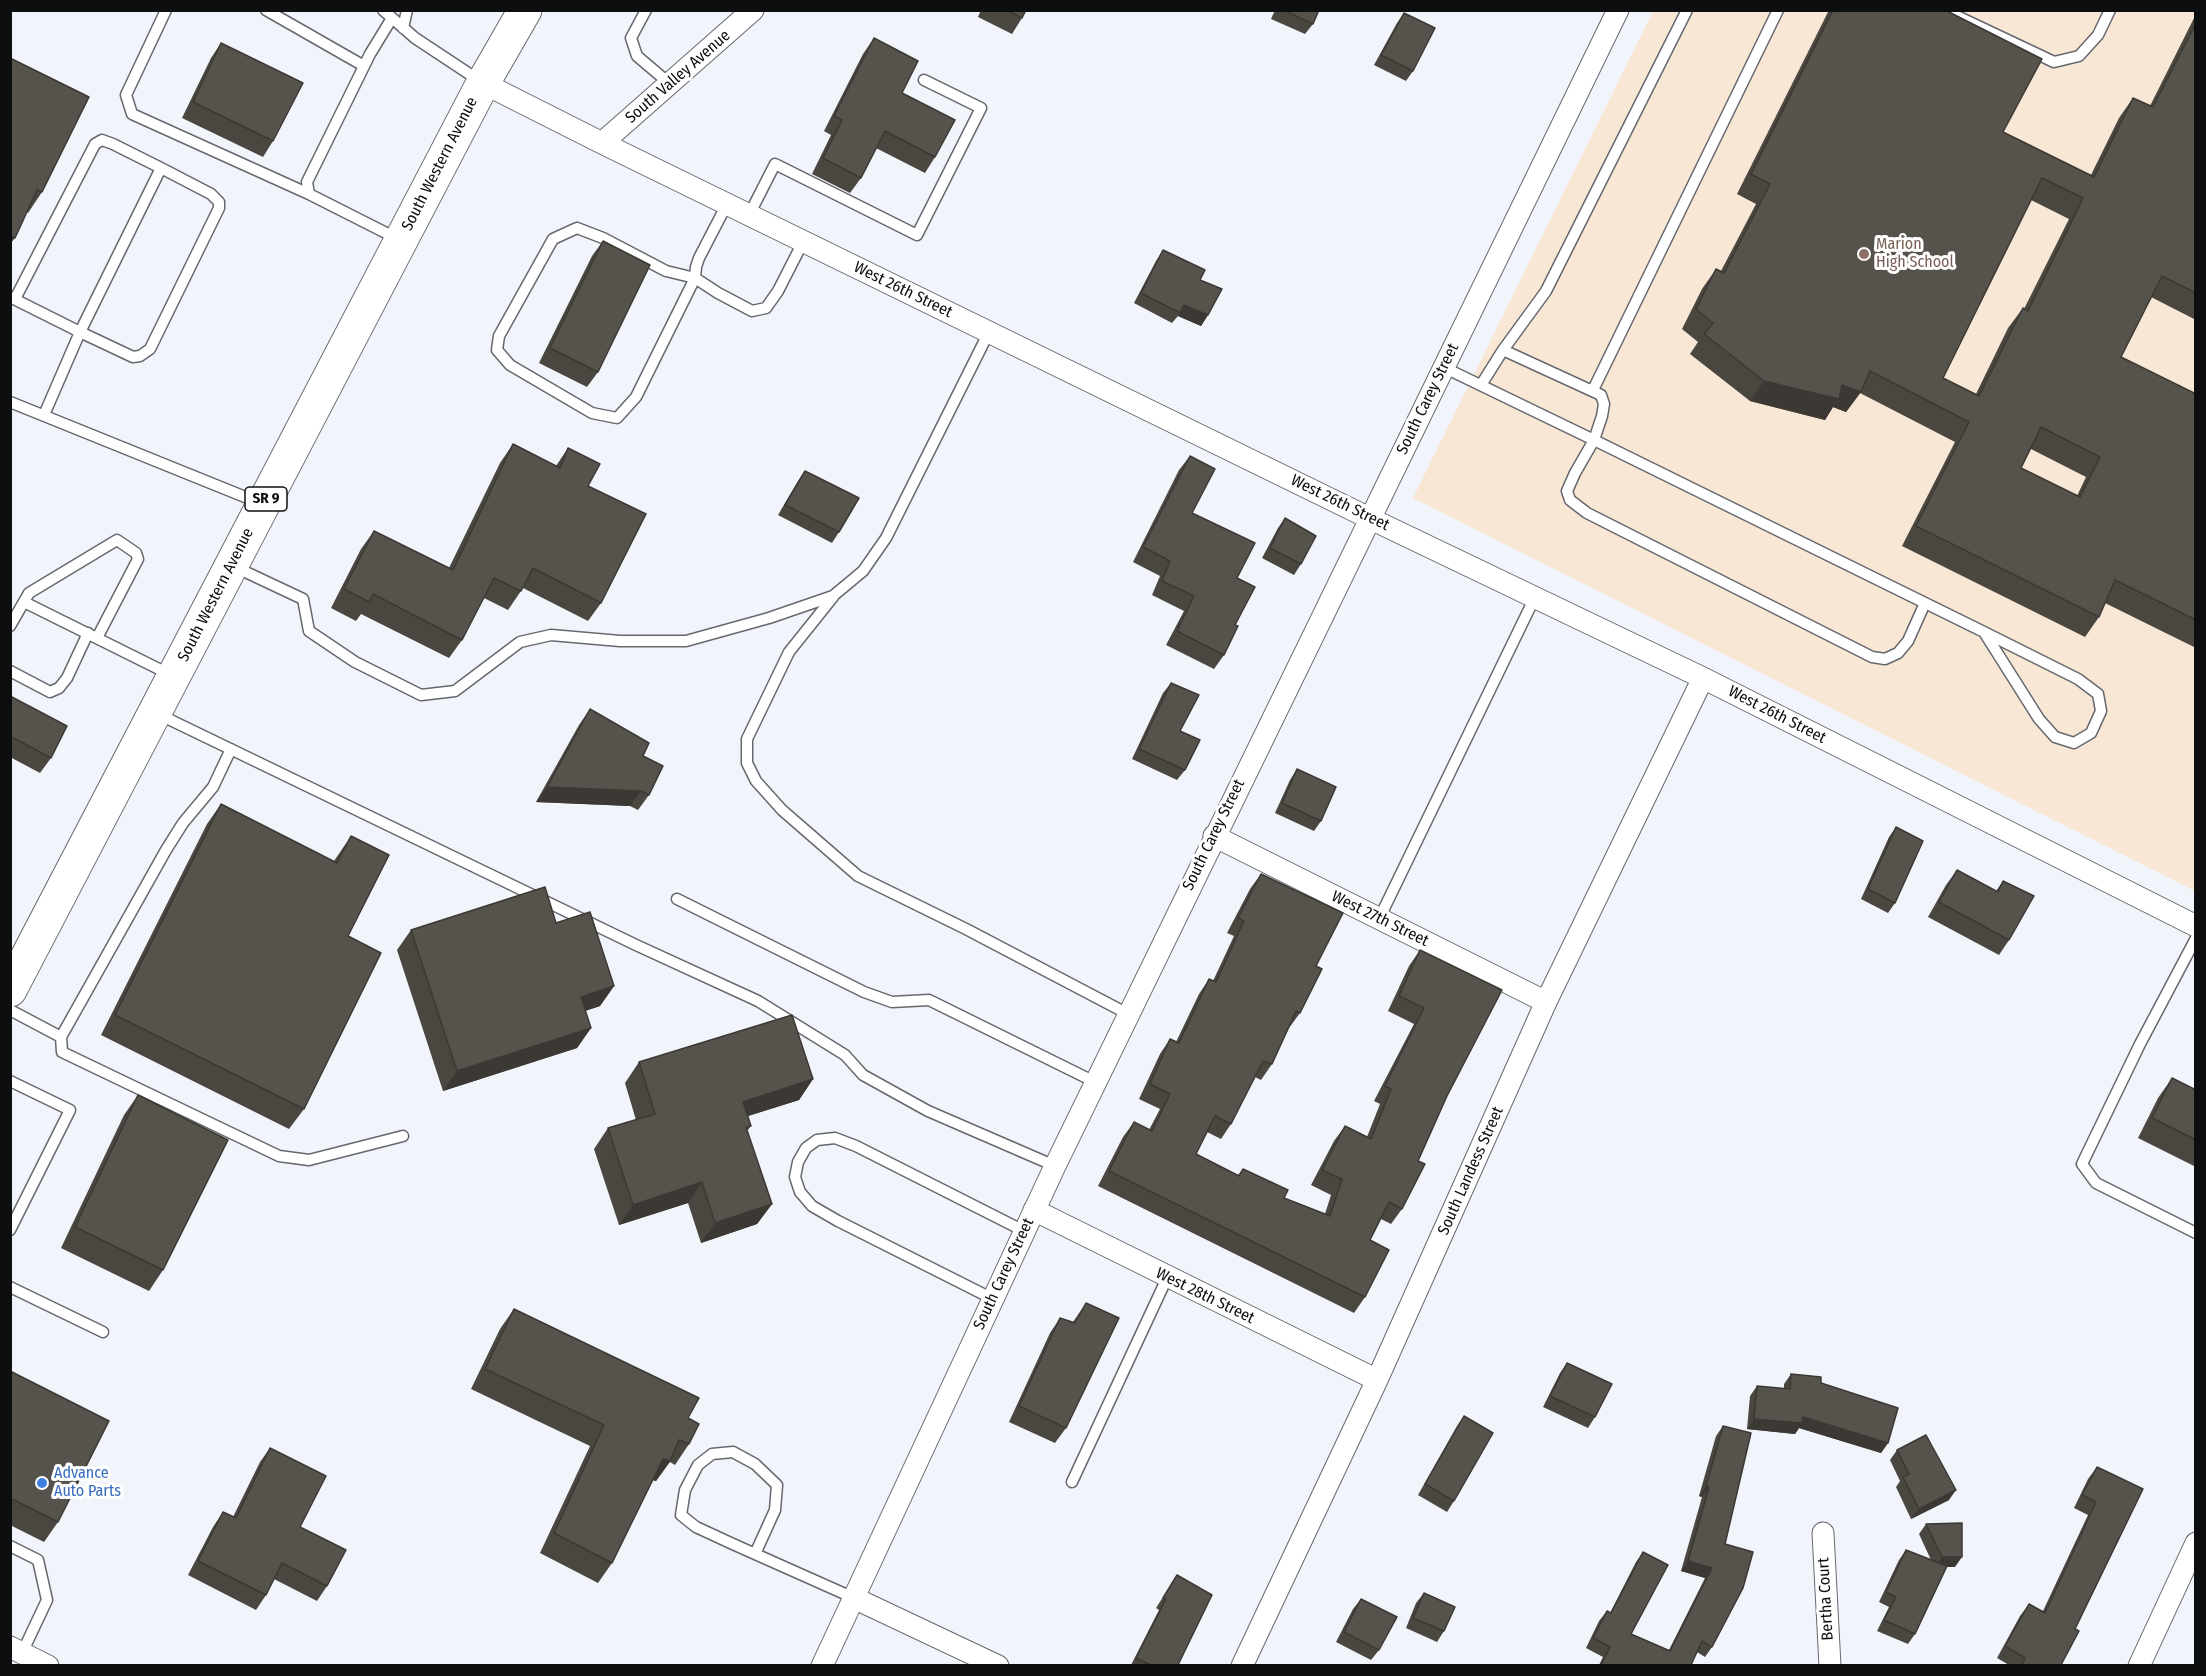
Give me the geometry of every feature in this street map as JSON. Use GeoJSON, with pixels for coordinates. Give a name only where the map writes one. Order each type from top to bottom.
{"type":"FeatureCollection","features":[{"type":"Feature","properties":{"kind":"highway","name":"South Western Avenue"},"geometry":{"type":"LineString","coordinates":[[10,990],[483,82],[525,10]]}},
{"type":"Feature","properties":{"kind":"street","name":"South Valley Avenue"},"geometry":{"type":"LineString","coordinates":[[602,143],[753,10]]}},
{"type":"Feature","properties":{"kind":"street","name":"South Carey Street"},"geometry":{"type":"LineString","coordinates":[[822,1665],[1095,1082],[1617,10]]}},
{"type":"Feature","properties":{"kind":"street","name":"West 26th Street"},"geometry":{"type":"LineString","coordinates":[[483,82],[989,333],[1703,678],[2196,926]]}},
{"type":"Feature","properties":{"kind":"street","name":"South Landess Street"},"geometry":{"type":"LineString","coordinates":[[1242,1665],[1377,1380],[1546,1002],[1703,678]]}},
{"type":"Feature","properties":{"kind":"street","name":"West 27th Street"},"geometry":{"type":"LineString","coordinates":[[1214,836],[1546,1002]]}},
{"type":"Feature","properties":{"kind":"street","name":"West 28th Street"},"geometry":{"type":"LineString","coordinates":[[1034,1210],[1167,1278],[1377,1380]]}},
{"type":"Feature","properties":{"kind":"street","name":"Bertha Court"},"geometry":{"type":"LineString","coordinates":[[1823,1533],[1830,1665]]}},
{"type":"Feature","properties":{"kind":"street"},"geometry":{"type":"LineString","coordinates":[[2139,1665],[2196,1544]]}},
{"type":"Feature","properties":{"kind":"street"},"geometry":{"type":"LineString","coordinates":[[854,1598],[998,1665]]}},
{"type":"Feature","properties":{"kind":"street"},"geometry":{"type":"LineString","coordinates":[[16,1650],[48,1665]]}},
{"type":"Feature","properties":{"kind":"lane"},"geometry":{"type":"LineString","coordinates":[[166,10],[126,95],[132,114],[309,194],[401,241]]}},
{"type":"Feature","properties":{"kind":"lane"},"geometry":{"type":"LineString","coordinates":[[266,10],[364,66]]}},
{"type":"Feature","properties":{"kind":"lane"},"geometry":{"type":"LineString","coordinates":[[403,28],[407,10]]}},
{"type":"Feature","properties":{"kind":"lane"},"geometry":{"type":"LineString","coordinates":[[646,10],[631,38],[637,56],[670,84]]}},
{"type":"Feature","properties":{"kind":"lane"},"geometry":{"type":"LineString","coordinates":[[1480,385],[1546,291],[1687,10]]}},
{"type":"Feature","properties":{"kind":"lane"},"geometry":{"type":"LineString","coordinates":[[1593,390],[1778,10]]}},
{"type":"Feature","properties":{"kind":"lane"},"geometry":{"type":"LineString","coordinates":[[1944,10],[2054,62],[2079,56],[2098,35],[2110,10]]}},
{"type":"Feature","properties":{"kind":"lane"},"geometry":{"type":"LineString","coordinates":[[309,194],[307,182],[387,14],[403,28],[483,82]]}},
{"type":"Feature","properties":{"kind":"lane"},"geometry":{"type":"LineString","coordinates":[[749,215],[775,164],[917,235],[981,108],[924,80]]}},
{"type":"Feature","properties":{"kind":"lane"},"geometry":{"type":"LineString","coordinates":[[102,141],[113,144],[211,194],[219,202],[219,208],[150,349],[140,356],[132,357],[13,298],[95,144],[102,141]]}},
{"type":"Feature","properties":{"kind":"lane"},"geometry":{"type":"LineString","coordinates":[[44,415],[80,332],[161,168]]}},
{"type":"Feature","properties":{"kind":"lane"},"geometry":{"type":"LineString","coordinates":[[727,204],[699,258],[695,278],[636,397],[617,418],[592,413],[510,365],[497,351],[499,336],[553,239],[577,228],[603,238],[666,271],[695,278],[752,311],[766,308],[778,291],[803,242]]}},
{"type":"Feature","properties":{"kind":"lane"},"geometry":{"type":"LineString","coordinates":[[989,333],[886,538],[863,571],[833,596],[789,652],[747,739],[747,763],[756,781],[782,810],[858,876],[1128,1014]]}},
{"type":"Feature","properties":{"kind":"lane"},"geometry":{"type":"LineString","coordinates":[[1503,350],[1601,395],[1604,404],[1594,440],[1567,491],[1570,500],[1587,513],[1872,657],[1885,659],[1898,653],[1908,641],[1925,603]]}},
{"type":"Feature","properties":{"kind":"lane"},"geometry":{"type":"LineString","coordinates":[[1443,367],[1594,440],[1984,632],[2078,679],[2098,694],[2101,711],[2091,733],[2074,743],[2055,737],[2039,718],[1984,632]]}},
{"type":"Feature","properties":{"kind":"lane"},"geometry":{"type":"LineString","coordinates":[[10,402],[263,505]]}},
{"type":"Feature","properties":{"kind":"lane"},"geometry":{"type":"LineString","coordinates":[[10,626],[29,593],[117,540],[136,553],[138,560],[59,688],[50,692],[10,671]]}},
{"type":"Feature","properties":{"kind":"lane"},"geometry":{"type":"LineString","coordinates":[[231,566],[303,599],[309,631],[355,662],[421,695],[455,691],[520,642],[551,635],[620,641],[686,641],[769,618],[833,596]]}},
{"type":"Feature","properties":{"kind":"lane"},"geometry":{"type":"LineString","coordinates":[[1379,919],[1535,597]]}},
{"type":"Feature","properties":{"kind":"lane"},"geometry":{"type":"LineString","coordinates":[[24,602],[174,676]]}},
{"type":"Feature","properties":{"kind":"lane"},"geometry":{"type":"LineString","coordinates":[[155,712],[636,945],[758,1001],[845,1055],[863,1075],[928,1111],[1055,1166]]}},
{"type":"Feature","properties":{"kind":"lane"},"geometry":{"type":"LineString","coordinates":[[231,749],[213,787],[183,823],[166,850],[61,1037],[62,1052],[279,1156],[309,1160],[403,1136]]}},
{"type":"Feature","properties":{"kind":"lane"},"geometry":{"type":"LineString","coordinates":[[677,899],[864,992],[892,1002],[928,1000],[1095,1082]]}},
{"type":"Feature","properties":{"kind":"lane"},"geometry":{"type":"LineString","coordinates":[[2196,938],[2140,1044],[2082,1164],[2096,1184],[2196,1233]]}},
{"type":"Feature","properties":{"kind":"lane"},"geometry":{"type":"LineString","coordinates":[[10,1010],[61,1037]]}},
{"type":"Feature","properties":{"kind":"lane"},"geometry":{"type":"LineString","coordinates":[[10,1081],[70,1110],[10,1230]]}},
{"type":"Feature","properties":{"kind":"lane"},"geometry":{"type":"LineString","coordinates":[[993,1299],[812,1206],[797,1185],[795,1177],[798,1162],[806,1148],[817,1140],[835,1138],[856,1146],[1024,1231]]}},
{"type":"Feature","properties":{"kind":"lane"},"geometry":{"type":"LineString","coordinates":[[1072,1482],[1167,1278]]}},
{"type":"Feature","properties":{"kind":"lane"},"geometry":{"type":"LineString","coordinates":[[10,1287],[103,1332]]}},
{"type":"Feature","properties":{"kind":"lane"},"geometry":{"type":"LineString","coordinates":[[755,1554],[775,1510],[777,1485],[755,1464],[733,1452],[712,1454],[698,1465],[685,1490],[681,1515],[696,1527],[755,1554],[854,1598]]}},
{"type":"Feature","properties":{"kind":"lane"},"geometry":{"type":"LineString","coordinates":[[10,1546],[38,1560],[47,1599],[16,1650]]}},
{"type":"Feature","properties":{"kind":"shaded area","name":"Marion High School"},"geometry":{"type":"Polygon","coordinates":[[[1653,11],[2195,11],[2195,891],[1413,498],[1653,11]]]}},
{"type":"Feature","properties":{"kind":"building"},"geometry":{"type":"Polygon","coordinates":[[[1007,10],[1026,10],[1022,18],[1007,10]]]}},
{"type":"Feature","properties":{"kind":"building"},"geometry":{"type":"Polygon","coordinates":[[[1283,10],[1319,10],[1313,24],[1283,10]]]}},
{"type":"Feature","properties":{"kind":"building"},"geometry":{"type":"Polygon","coordinates":[[[1833,10],[1945,10],[2042,59],[2003,132],[2094,177],[2133,98],[2153,107],[2196,23],[2196,293],[2162,276],[2121,357],[2196,394],[2196,620],[2115,580],[2099,617],[1916,526],[1969,422],[1870,371],[1861,392],[1842,385],[1839,399],[1764,381],[1704,334],[1713,323],[1696,309],[1716,269],[1724,273],[1770,184],[1751,174],[1833,10]],[[2042,178],[1943,378],[1979,396],[2023,308],[2028,311],[2083,198],[2042,178]],[[2041,427],[2021,468],[2080,497],[2100,457],[2041,427]]]}},
{"type":"Feature","properties":{"kind":"building"},"geometry":{"type":"Polygon","coordinates":[[[1404,13],[1435,28],[1413,71],[1381,55],[1404,13]]]}},
{"type":"Feature","properties":{"kind":"building"},"geometry":{"type":"Polygon","coordinates":[[[874,38],[918,61],[902,93],[955,120],[935,157],[885,131],[861,178],[823,158],[842,120],[834,116],[874,38]]]}},
{"type":"Feature","properties":{"kind":"building"},"geometry":{"type":"Polygon","coordinates":[[[221,43],[303,83],[273,141],[193,102],[221,43]]]}},
{"type":"Feature","properties":{"kind":"building"},"geometry":{"type":"Polygon","coordinates":[[[10,58],[89,97],[42,192],[37,190],[15,238],[10,236],[10,58]]]}},
{"type":"Feature","properties":{"kind":"building"},"geometry":{"type":"Polygon","coordinates":[[[603,241],[650,265],[598,372],[550,348],[603,241]]]}},
{"type":"Feature","properties":{"kind":"building"},"geometry":{"type":"Polygon","coordinates":[[[1163,250],[1205,270],[1200,280],[1222,289],[1208,315],[1184,305],[1180,313],[1141,293],[1163,250]]]}},
{"type":"Feature","properties":{"kind":"building"},"geometry":{"type":"Polygon","coordinates":[[[513,444],[560,468],[568,448],[600,464],[588,486],[646,514],[601,603],[533,568],[521,591],[494,578],[462,640],[373,594],[369,602],[344,589],[374,531],[453,570],[513,444]]]}},
{"type":"Feature","properties":{"kind":"building"},"geometry":{"type":"Polygon","coordinates":[[[1190,456],[1215,469],[1192,513],[1255,543],[1237,578],[1255,587],[1235,625],[1238,626],[1224,655],[1177,631],[1194,596],[1162,581],[1170,561],[1143,547],[1190,456]]]}},
{"type":"Feature","properties":{"kind":"building"},"geometry":{"type":"Polygon","coordinates":[[[805,471],[859,498],[839,532],[785,505],[805,471]]]}},
{"type":"Feature","properties":{"kind":"building"},"geometry":{"type":"Polygon","coordinates":[[[1285,518],[1316,536],[1301,564],[1270,548],[1285,518]]]}},
{"type":"Feature","properties":{"kind":"building"},"geometry":{"type":"Polygon","coordinates":[[[1171,683],[1199,695],[1180,731],[1200,740],[1185,770],[1139,749],[1171,683]]]}},
{"type":"Feature","properties":{"kind":"building"},"geometry":{"type":"Polygon","coordinates":[[[10,696],[67,726],[51,758],[10,736],[10,696]]]}},
{"type":"Feature","properties":{"kind":"building"},"geometry":{"type":"Polygon","coordinates":[[[590,709],[649,743],[643,756],[663,766],[649,795],[641,791],[547,787],[590,709]]]}},
{"type":"Feature","properties":{"kind":"building"},"geometry":{"type":"Polygon","coordinates":[[[1297,769],[1336,787],[1321,821],[1282,803],[1297,769]]]}},
{"type":"Feature","properties":{"kind":"building"},"geometry":{"type":"Polygon","coordinates":[[[221,804],[337,863],[351,836],[389,855],[348,936],[381,953],[304,1109],[115,1015],[221,804]]]}},
{"type":"Feature","properties":{"kind":"building"},"geometry":{"type":"Polygon","coordinates":[[[1896,827],[1923,841],[1895,903],[1868,889],[1896,827]]]}},
{"type":"Feature","properties":{"kind":"building"},"geometry":{"type":"Polygon","coordinates":[[[1957,870],[1998,892],[2003,881],[2034,896],[2009,940],[1939,902],[1957,870]]]}},
{"type":"Feature","properties":{"kind":"building"},"geometry":{"type":"Polygon","coordinates":[[[1261,874],[1343,913],[1316,966],[1322,969],[1300,1013],[1296,1011],[1272,1064],[1263,1061],[1231,1124],[1215,1116],[1196,1154],[1239,1176],[1243,1169],[1288,1190],[1284,1198],[1330,1216],[1342,1179],[1322,1170],[1345,1126],[1371,1139],[1391,1089],[1385,1086],[1424,1008],[1399,996],[1420,950],[1502,990],[1447,1096],[1418,1161],[1425,1164],[1402,1209],[1389,1202],[1370,1240],[1389,1250],[1365,1297],[1109,1171],[1134,1122],[1152,1131],[1170,1094],[1150,1084],[1170,1039],[1179,1043],[1209,979],[1216,982],[1244,921],[1238,918],[1261,874]]]}},
{"type":"Feature","properties":{"kind":"building"},"geometry":{"type":"Polygon","coordinates":[[[545,887],[556,923],[590,912],[614,986],[581,997],[591,1028],[457,1071],[411,930],[545,887]]]}},
{"type":"Feature","properties":{"kind":"building"},"geometry":{"type":"Polygon","coordinates":[[[792,1015],[813,1079],[743,1102],[751,1126],[746,1127],[772,1204],[715,1223],[702,1182],[633,1205],[608,1128],[655,1114],[639,1062],[792,1015]]]}},
{"type":"Feature","properties":{"kind":"building"},"geometry":{"type":"Polygon","coordinates":[[[2172,1078],[2196,1090],[2196,1140],[2152,1118],[2172,1078]]]}},
{"type":"Feature","properties":{"kind":"building"},"geometry":{"type":"Polygon","coordinates":[[[138,1095],[228,1140],[163,1270],[75,1227],[138,1095]]]}},
{"type":"Feature","properties":{"kind":"building"},"geometry":{"type":"Polygon","coordinates":[[[1086,1303],[1119,1318],[1066,1428],[1019,1406],[1060,1318],[1075,1323],[1086,1303]]]}},
{"type":"Feature","properties":{"kind":"building"},"geometry":{"type":"Polygon","coordinates":[[[514,1309],[699,1398],[688,1418],[699,1424],[689,1444],[679,1440],[670,1461],[663,1459],[612,1563],[554,1533],[604,1425],[485,1369],[514,1309]]]}},
{"type":"Feature","properties":{"kind":"building"},"geometry":{"type":"Polygon","coordinates":[[[1567,1363],[1612,1384],[1595,1417],[1550,1396],[1567,1363]]]}},
{"type":"Feature","properties":{"kind":"building","name":"Advance Auto Parts"},"geometry":{"type":"Polygon","coordinates":[[[10,1371],[109,1421],[58,1522],[10,1498],[10,1371]]]}},
{"type":"Feature","properties":{"kind":"building"},"geometry":{"type":"Polygon","coordinates":[[[1791,1374],[1821,1377],[1821,1383],[1898,1408],[1888,1443],[1803,1417],[1802,1423],[1754,1419],[1757,1386],[1790,1389],[1791,1374]]]}},
{"type":"Feature","properties":{"kind":"building"},"geometry":{"type":"Polygon","coordinates":[[[1464,1416],[1493,1433],[1454,1501],[1425,1484],[1464,1416]]]}},
{"type":"Feature","properties":{"kind":"building"},"geometry":{"type":"Polygon","coordinates":[[[1723,1426],[1751,1433],[1725,1544],[1753,1552],[1743,1588],[1712,1647],[1702,1641],[1691,1665],[1601,1665],[1610,1647],[1593,1638],[1607,1611],[1611,1613],[1643,1552],[1668,1565],[1631,1634],[1670,1651],[1712,1568],[1688,1561],[1723,1426]]]}},
{"type":"Feature","properties":{"kind":"building"},"geometry":{"type":"Polygon","coordinates":[[[1926,1435],[1956,1490],[1919,1509],[1903,1477],[1909,1474],[1897,1450],[1926,1435]]]}},
{"type":"Feature","properties":{"kind":"building"},"geometry":{"type":"Polygon","coordinates":[[[270,1448],[326,1476],[300,1527],[346,1550],[327,1586],[282,1563],[266,1595],[198,1561],[223,1512],[236,1518],[270,1448]]]}},
{"type":"Feature","properties":{"kind":"building"},"geometry":{"type":"Polygon","coordinates":[[[2097,1467],[2143,1489],[2075,1629],[2079,1631],[2061,1665],[2022,1665],[2025,1658],[2005,1646],[2029,1604],[2045,1613],[2096,1502],[2082,1495],[2097,1467]]]}},
{"type":"Feature","properties":{"kind":"building"},"geometry":{"type":"Polygon","coordinates":[[[1962,1523],[1962,1557],[1942,1557],[1926,1524],[1962,1523]]]}},
{"type":"Feature","properties":{"kind":"building"},"geometry":{"type":"Polygon","coordinates":[[[1906,1550],[1947,1566],[1915,1634],[1884,1620],[1896,1597],[1886,1592],[1906,1550]]]}},
{"type":"Feature","properties":{"kind":"building"},"geometry":{"type":"Polygon","coordinates":[[[1177,1575],[1212,1595],[1178,1665],[1151,1665],[1136,1658],[1166,1599],[1163,1598],[1177,1575]]]}},
{"type":"Feature","properties":{"kind":"building"},"geometry":{"type":"Polygon","coordinates":[[[1424,1593],[1455,1607],[1444,1631],[1413,1618],[1424,1593]]]}},
{"type":"Feature","properties":{"kind":"building"},"geometry":{"type":"Polygon","coordinates":[[[1361,1599],[1397,1617],[1379,1650],[1344,1632],[1361,1599]]]}},
{"type":"Feature","properties":{"kind":"place","name":"Marion High School"},"geometry":{"type":"Point","coordinates":[1864,254]}},
{"type":"Feature","properties":{"kind":"place","name":"Advance Auto Parts"},"geometry":{"type":"Point","coordinates":[42,1483]}}]}
